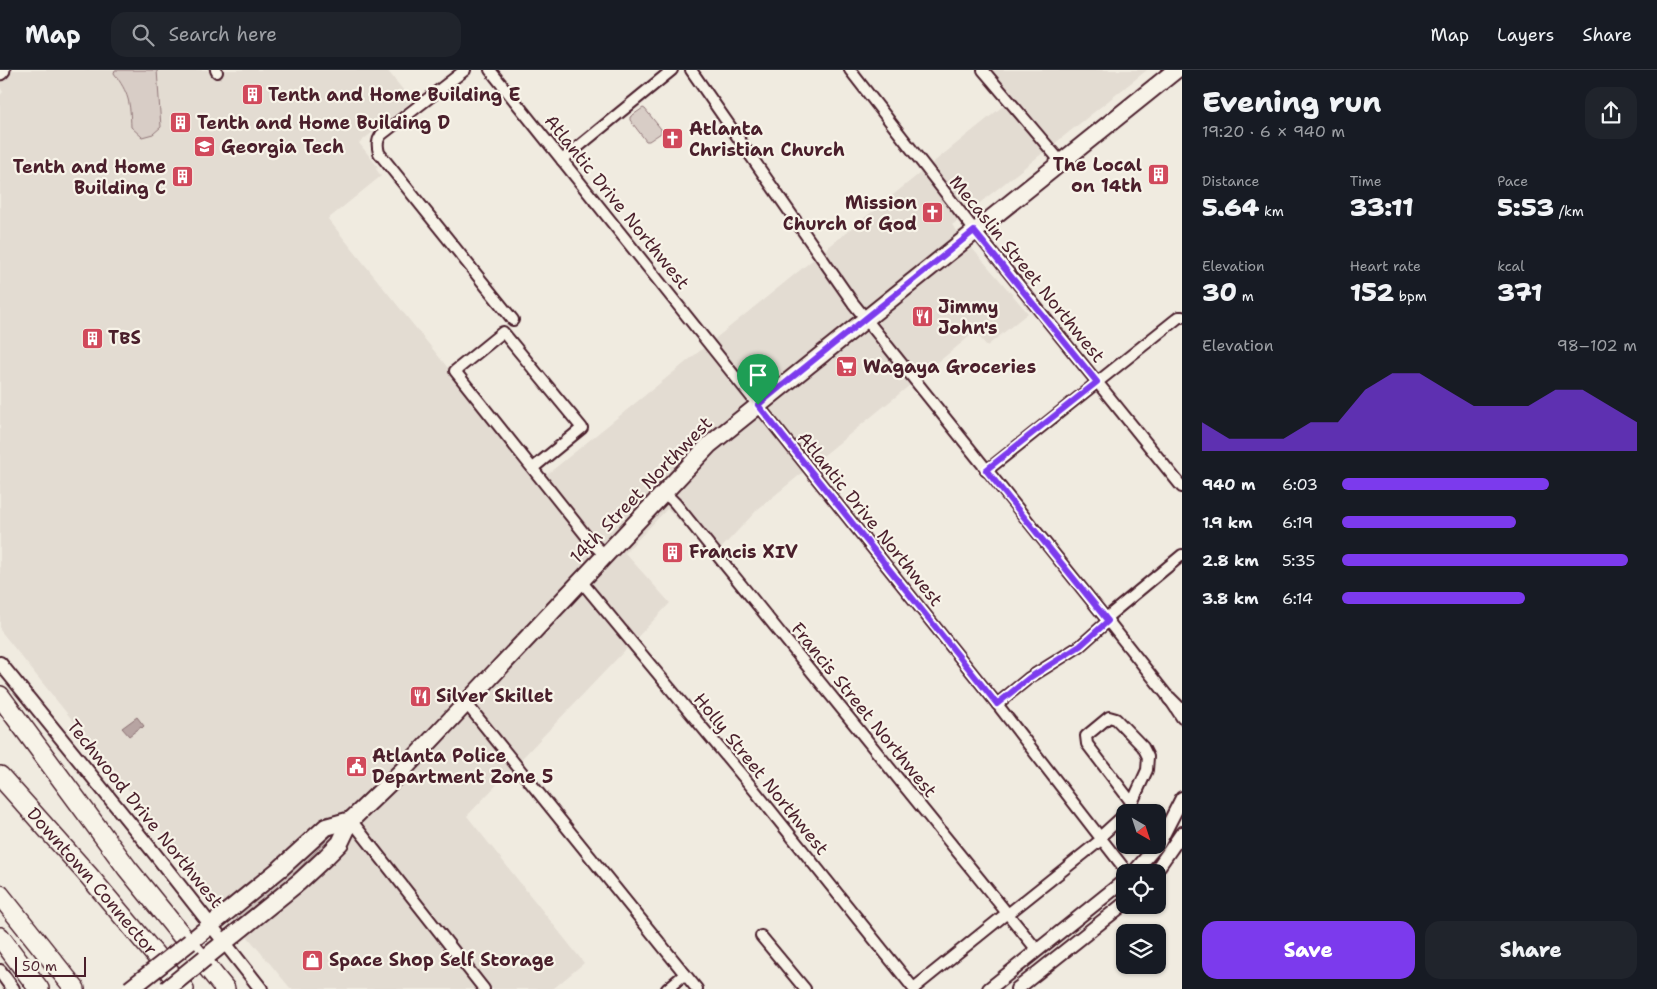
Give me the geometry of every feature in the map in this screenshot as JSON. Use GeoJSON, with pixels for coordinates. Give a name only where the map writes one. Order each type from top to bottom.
{"type":"FeatureCollection","features":[{"type":"Feature","properties":{"kind":"highway"},"geometry":{"type":"LineString","coordinates":[[0,696],[127,868],[225,989]]}},
{"type":"Feature","properties":{"kind":"highway","name":"Downtown Connector"},"geometry":{"type":"LineString","coordinates":[[0,776],[89,876],[184,989]]}},
{"type":"Feature","properties":{"kind":"highway"},"geometry":{"type":"LineString","coordinates":[[0,895],[75,989]]}},
{"type":"Feature","properties":{"kind":"highway"},"geometry":{"type":"LineString","coordinates":[[0,937],[39,989]]}},
{"type":"Feature","properties":{"kind":"main road","name":"14th Street Northwest"},"geometry":{"type":"LineString","coordinates":[[166,989],[299,882],[340,843],[351,820],[404,769],[709,445],[1176,70]]}},
{"type":"Feature","properties":{"kind":"main road","name":"14th Street Northwest"},"geometry":{"type":"LineString","coordinates":[[130,989],[281,868],[326,828],[351,820]]}},
{"type":"Feature","properties":{"kind":"street"},"geometry":{"type":"LineString","coordinates":[[464,70],[381,135],[377,146],[379,152],[513,320]]}},
{"type":"Feature","properties":{"kind":"street","name":"Atlantic Drive Northwest"},"geometry":{"type":"LineString","coordinates":[[490,70],[997,704],[1122,864]]}},
{"type":"Feature","properties":{"kind":"street"},"geometry":{"type":"LineString","coordinates":[[562,160],[672,70]]}},
{"type":"Feature","properties":{"kind":"street"},"geometry":{"type":"LineString","coordinates":[[691,70],[865,319],[1169,698],[1182,718]]}},
{"type":"Feature","properties":{"kind":"street","name":"Mecaslin Street Northwest"},"geometry":{"type":"LineString","coordinates":[[850,70],[974,231],[1182,488]]}},
{"type":"Feature","properties":{"kind":"street"},"geometry":{"type":"LineString","coordinates":[[983,70],[1061,162]]}},
{"type":"Feature","properties":{"kind":"street"},"geometry":{"type":"LineString","coordinates":[[986,470],[1179,317],[1182,317]]}},
{"type":"Feature","properties":{"kind":"street"},"geometry":{"type":"LineString","coordinates":[[533,468],[582,428],[503,332],[455,371],[591,542],[605,555]]}},
{"type":"Feature","properties":{"kind":"street","name":"Francis Street Northwest"},"geometry":{"type":"LineString","coordinates":[[664,492],[862,732],[1037,950]]}},
{"type":"Feature","properties":{"kind":"street"},"geometry":{"type":"LineString","coordinates":[[997,704],[1029,678],[1080,646],[1182,555]]}},
{"type":"Feature","properties":{"kind":"street","name":"Holly Street Northwest"},"geometry":{"type":"LineString","coordinates":[[581,581],[743,776],[914,989]]}},
{"type":"Feature","properties":{"kind":"street","name":"Techwood Drive Northwest"},"geometry":{"type":"LineString","coordinates":[[0,663],[261,989]]}},
{"type":"Feature","properties":{"kind":"street"},"geometry":{"type":"LineString","coordinates":[[1169,698],[1182,711]]}},
{"type":"Feature","properties":{"kind":"street"},"geometry":{"type":"LineString","coordinates":[[466,703],[697,989]]}},
{"type":"Feature","properties":{"kind":"street"},"geometry":{"type":"LineString","coordinates":[[914,989],[1101,838],[1123,816],[1132,803],[1147,770],[1148,757],[1144,747],[1116,719],[1109,717],[1086,736],[1087,744],[1132,803]]}},
{"type":"Feature","properties":{"kind":"street"},"geometry":{"type":"LineString","coordinates":[[1141,864],[1159,843],[1182,798]]}},
{"type":"Feature","properties":{"kind":"street"},"geometry":{"type":"LineString","coordinates":[[351,820],[484,989]]}},
{"type":"Feature","properties":{"kind":"street"},"geometry":{"type":"LineString","coordinates":[[1161,864],[1182,833]]}},
{"type":"Feature","properties":{"kind":"street"},"geometry":{"type":"LineString","coordinates":[[989,989],[1116,887]]}},
{"type":"Feature","properties":{"kind":"street"},"geometry":{"type":"LineString","coordinates":[[1017,989],[1116,910]]}},
{"type":"Feature","properties":{"kind":"street"},"geometry":{"type":"LineString","coordinates":[[761,936],[805,989]]}},
{"type":"Feature","properties":{"kind":"street"},"geometry":{"type":"LineString","coordinates":[[0,971],[13,989]]}},
{"type":"Feature","properties":{"kind":"street"},"geometry":{"type":"LineString","coordinates":[[666,989],[685,974]]}},
{"type":"Feature","properties":{"kind":"shaded area"},"geometry":{"type":"Polygon","coordinates":[[[0,70],[387,70],[412,101],[359,143],[378,167],[376,169],[381,176],[328,219],[539,481],[1008,102],[983,70],[1147,70],[952,225],[1028,313],[987,346],[975,332],[758,509],[714,556],[667,509],[625,553],[670,603],[467,816],[584,963],[553,989],[291,989],[0,630],[0,95],[3,92],[0,87],[0,70]]]}},
{"type":"Feature","properties":{"kind":"shaded area"},"geometry":{"type":"Polygon","coordinates":[[[115,70],[157,70],[161,127],[153,134],[142,137],[131,127],[128,98],[114,73],[115,70]]]}},
{"type":"Feature","properties":{"kind":"shaded area"},"geometry":{"type":"Polygon","coordinates":[[[643,108],[661,129],[661,133],[649,141],[646,141],[630,120],[630,117],[643,108]]]}},
{"type":"Feature","properties":{"kind":"shaded area"},"geometry":{"type":"Polygon","coordinates":[[[137,717],[144,726],[129,736],[122,728],[137,717]]]}},
{"type":"Feature","properties":{"kind":"shaded area"},"geometry":{"type":"Polygon","coordinates":[[[330,831],[333,834],[282,886],[239,920],[236,916],[279,880],[330,831]]]}},
{"type":"Feature","properties":{"kind":"place","name":"Tenth and Home Building E"},"geometry":{"type":"Point","coordinates":[252,95]}},
{"type":"Feature","properties":{"kind":"place","name":"Tenth and Home Building D"},"geometry":{"type":"Point","coordinates":[181,123]}},
{"type":"Feature","properties":{"kind":"place","name":"Atlanta Christian Church"},"geometry":{"type":"Point","coordinates":[673,139]}},
{"type":"Feature","properties":{"kind":"place","name":"Georgia Tech"},"geometry":{"type":"Point","coordinates":[205,147]}},
{"type":"Feature","properties":{"kind":"place","name":"The Local on 14th"},"geometry":{"type":"Point","coordinates":[1158,175]}},
{"type":"Feature","properties":{"kind":"place","name":"Tenth and Home Building C"},"geometry":{"type":"Point","coordinates":[182,177]}},
{"type":"Feature","properties":{"kind":"place","name":"Mission Church of God"},"geometry":{"type":"Point","coordinates":[933,213]}},
{"type":"Feature","properties":{"kind":"place","name":"Jimmy John's"},"geometry":{"type":"Point","coordinates":[922,317]}},
{"type":"Feature","properties":{"kind":"place","name":"TBS"},"geometry":{"type":"Point","coordinates":[92,338]}},
{"type":"Feature","properties":{"kind":"place","name":"Wagaya Groceries"},"geometry":{"type":"Point","coordinates":[847,367]}},
{"type":"Feature","properties":{"kind":"place","name":"Francis XIV"},"geometry":{"type":"Point","coordinates":[673,552]}},
{"type":"Feature","properties":{"kind":"place","name":"Silver Skillet"},"geometry":{"type":"Point","coordinates":[420,696]}},
{"type":"Feature","properties":{"kind":"place","name":"Atlanta Police Department Zone 5"},"geometry":{"type":"Point","coordinates":[356,766]}},
{"type":"Feature","properties":{"kind":"place","name":"Space Shop Self Storage"},"geometry":{"type":"Point","coordinates":[313,960]}},
{"type":"Feature","properties":{"kind":"route"},"geometry":{"type":"LineString","coordinates":[[974,231],[1097,382],[986,470],[1108,621],[1080,646],[1043,668],[997,704],[758,405],[974,231]]}}]}
